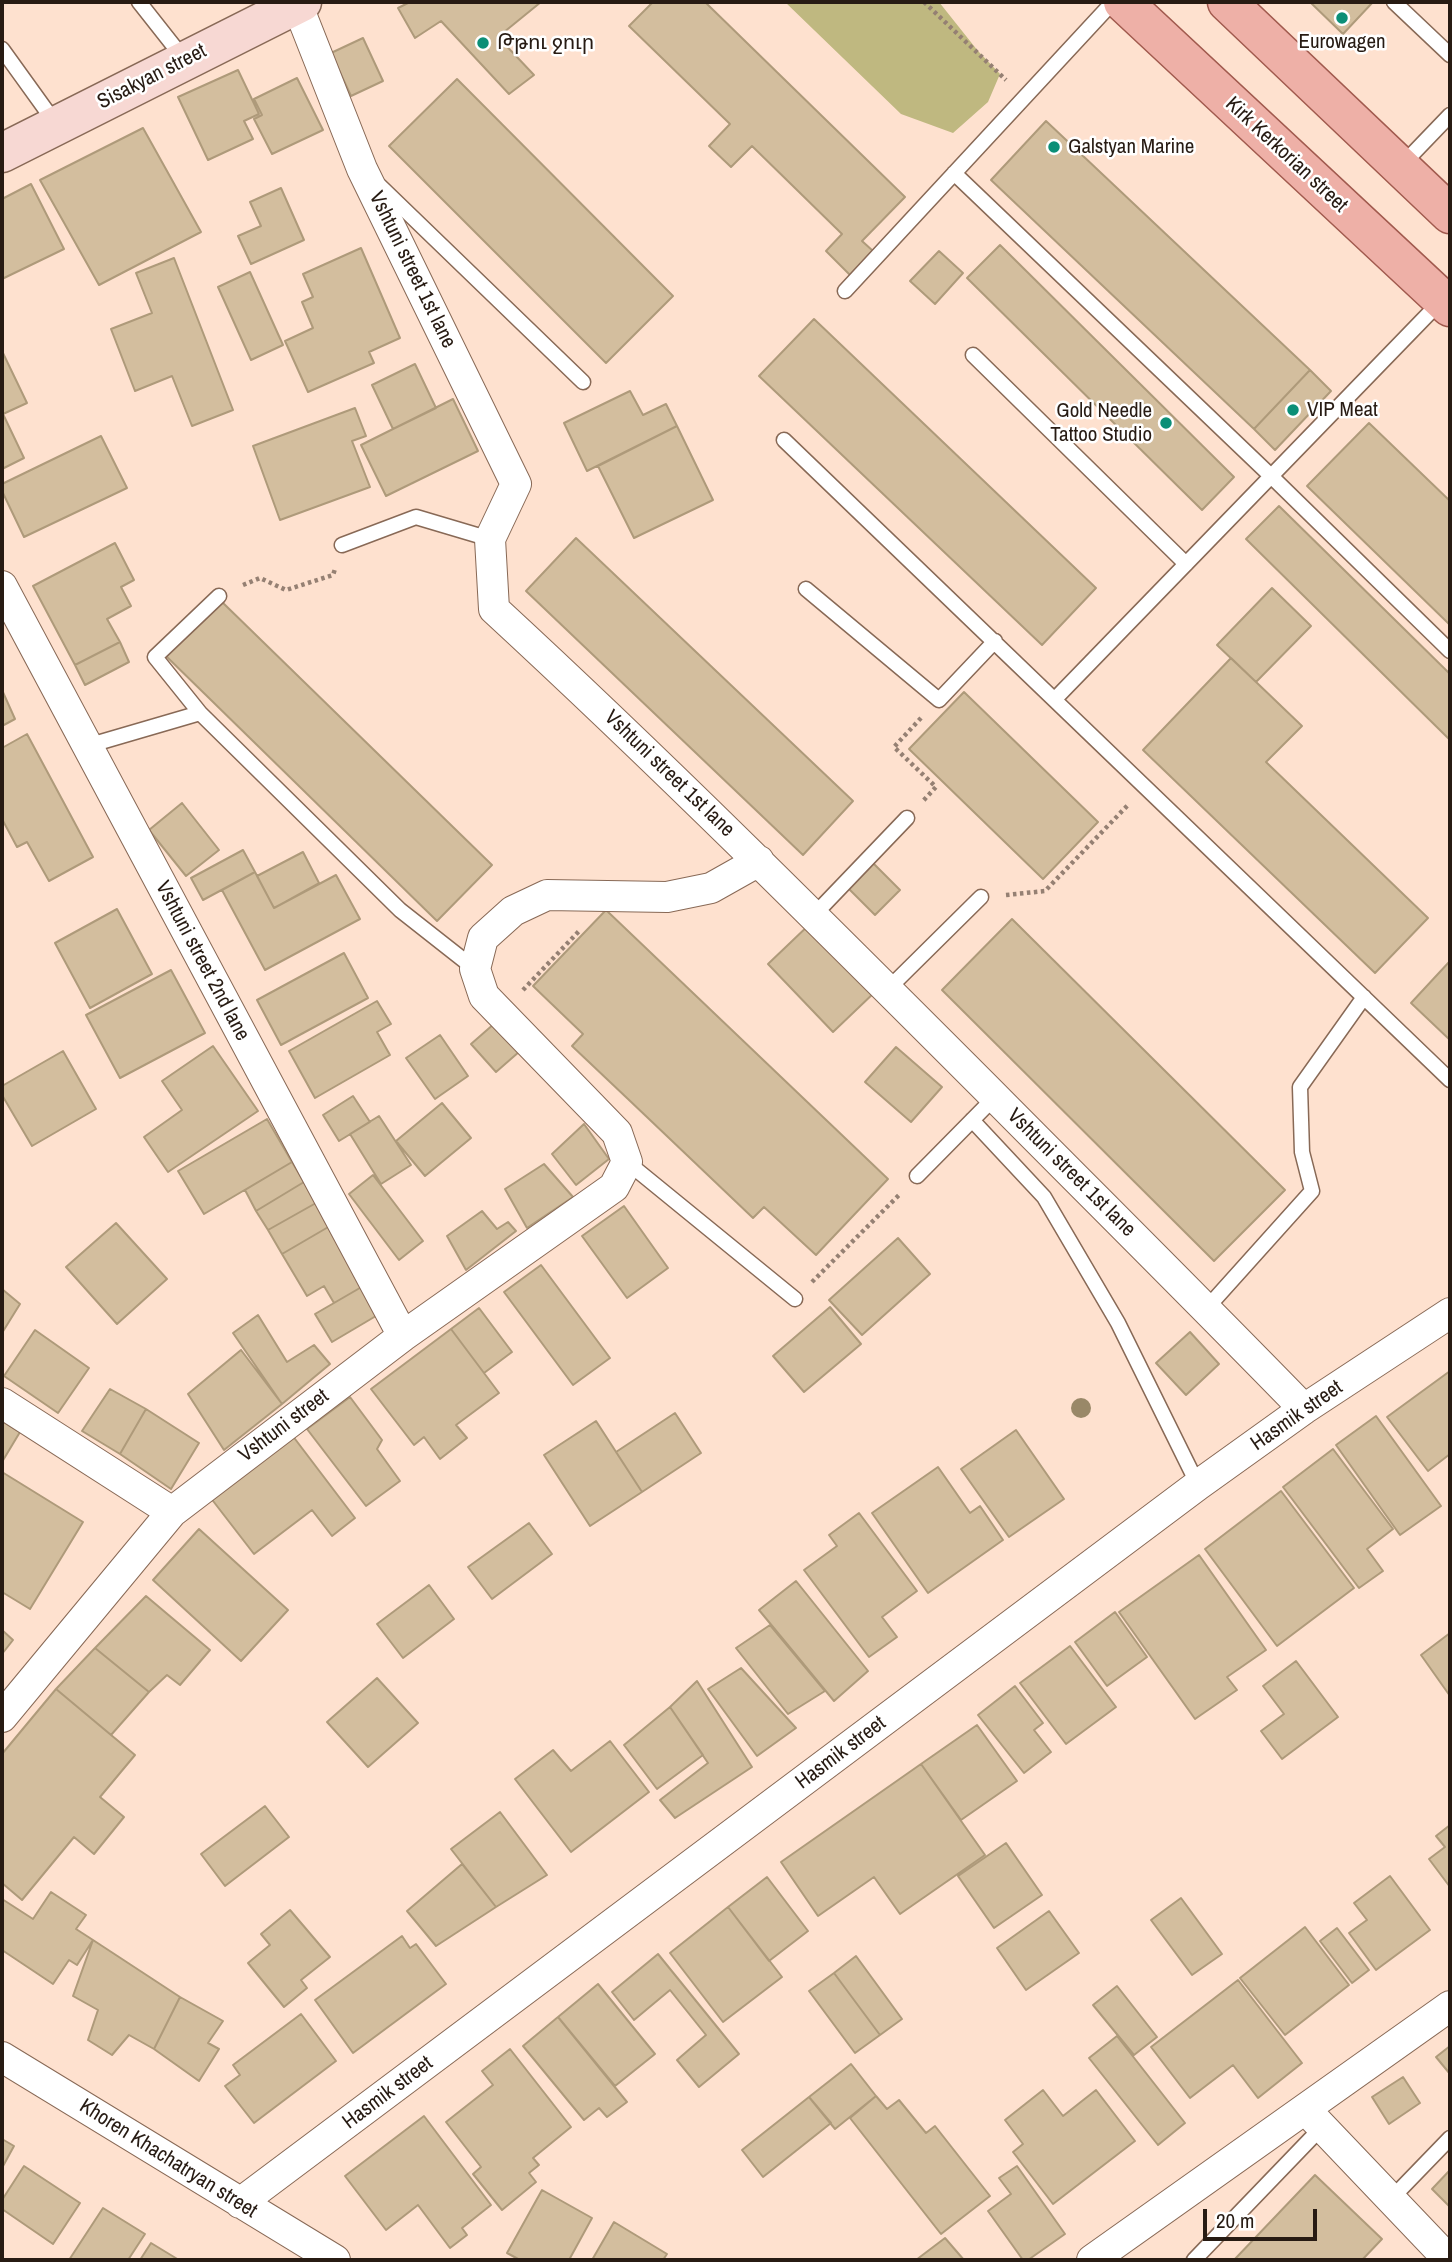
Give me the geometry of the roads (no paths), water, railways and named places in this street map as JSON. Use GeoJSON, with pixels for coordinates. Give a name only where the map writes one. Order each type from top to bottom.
{"type":"FeatureCollection","features":[{"type":"Feature","properties":{"kind":"main road","name":"Kirk Kerkorian street"},"geometry":{"type":"LineString","coordinates":[[1123,2],[1446,303]]}},
{"type":"Feature","properties":{"kind":"main road"},"geometry":{"type":"LineString","coordinates":[[1227,2],[1450,214]]}},
{"type":"Feature","properties":{"kind":"main road","name":"Sisakyan street"},"geometry":{"type":"LineString","coordinates":[[2,153],[300,3]]}},
{"type":"Feature","properties":{"kind":"street","name":"Vshtuni street 1st lane"},"geometry":{"type":"LineString","coordinates":[[300,3],[362,169],[516,484],[490,539],[494,609],[578,686],[814,915],[1304,1409]]}},
{"type":"Feature","properties":{"kind":"street","name":"Vshtuni street 2nd lane"},"geometry":{"type":"LineString","coordinates":[[2,586],[403,1336]]}},
{"type":"Feature","properties":{"kind":"street"},"geometry":{"type":"LineString","coordinates":[[621,1174],[617,1133],[484,996],[475,969],[483,938],[513,911],[547,895],[667,897],[710,888],[759,861]]}},
{"type":"Feature","properties":{"kind":"street","name":"Vshtuni street"},"geometry":{"type":"LineString","coordinates":[[2,1717],[172,1512],[621,1174]]}},
{"type":"Feature","properties":{"kind":"street","name":"Hasmik street"},"geometry":{"type":"LineString","coordinates":[[240,2203],[1198,1485],[1304,1409],[1450,1313]]}},
{"type":"Feature","properties":{"kind":"street"},"geometry":{"type":"LineString","coordinates":[[2,1403],[172,1512]]}},
{"type":"Feature","properties":{"kind":"street"},"geometry":{"type":"LineString","coordinates":[[1092,2260],[1313,2118],[1450,2006]]}},
{"type":"Feature","properties":{"kind":"street","name":"Khoren Khachatryan street"},"geometry":{"type":"LineString","coordinates":[[2,2056],[335,2260]]}},
{"type":"Feature","properties":{"kind":"street"},"geometry":{"type":"LineString","coordinates":[[1313,2118],[1449,2260]]}},
{"type":"Feature","properties":{"kind":"lane"},"geometry":{"type":"LineString","coordinates":[[139,2],[185,60]]}},
{"type":"Feature","properties":{"kind":"lane"},"geometry":{"type":"LineString","coordinates":[[845,292],[1113,2]]}},
{"type":"Feature","properties":{"kind":"lane"},"geometry":{"type":"LineString","coordinates":[[1394,2],[1450,55]]}},
{"type":"Feature","properties":{"kind":"lane"},"geometry":{"type":"LineString","coordinates":[[2,49],[57,125]]}},
{"type":"Feature","properties":{"kind":"lane"},"geometry":{"type":"LineString","coordinates":[[1401,167],[1450,115]]}},
{"type":"Feature","properties":{"kind":"lane"},"geometry":{"type":"LineString","coordinates":[[362,169],[583,382]]}},
{"type":"Feature","properties":{"kind":"lane"},"geometry":{"type":"LineString","coordinates":[[954,173],[1450,651]]}},
{"type":"Feature","properties":{"kind":"lane"},"geometry":{"type":"LineString","coordinates":[[1055,699],[1271,476],[1446,303]]}},
{"type":"Feature","properties":{"kind":"lane"},"geometry":{"type":"LineString","coordinates":[[973,355],[1186,564]]}},
{"type":"Feature","properties":{"kind":"lane"},"geometry":{"type":"LineString","coordinates":[[784,440],[1450,1080]]}},
{"type":"Feature","properties":{"kind":"lane"},"geometry":{"type":"LineString","coordinates":[[342,545],[416,517],[490,539]]}},
{"type":"Feature","properties":{"kind":"lane"},"geometry":{"type":"LineString","coordinates":[[806,589],[939,700],[995,642]]}},
{"type":"Feature","properties":{"kind":"lane"},"geometry":{"type":"LineString","coordinates":[[219,596],[155,657],[200,713],[400,910],[475,969]]}},
{"type":"Feature","properties":{"kind":"lane"},"geometry":{"type":"LineString","coordinates":[[88,746],[200,713]]}},
{"type":"Feature","properties":{"kind":"lane"},"geometry":{"type":"LineString","coordinates":[[814,915],[907,818]]}},
{"type":"Feature","properties":{"kind":"lane"},"geometry":{"type":"LineString","coordinates":[[888,989],[981,897]]}},
{"type":"Feature","properties":{"kind":"lane"},"geometry":{"type":"LineString","coordinates":[[1206,1308],[1312,1191],[1302,1152],[1300,1087],[1364,997]]}},
{"type":"Feature","properties":{"kind":"lane"},"geometry":{"type":"LineString","coordinates":[[917,1176],[995,1097]]}},
{"type":"Feature","properties":{"kind":"lane"},"geometry":{"type":"LineString","coordinates":[[972,1121],[1044,1197],[1118,1323],[1198,1485]]}},
{"type":"Feature","properties":{"kind":"lane"},"geometry":{"type":"LineString","coordinates":[[621,1174],[795,1298]]}},
{"type":"Feature","properties":{"kind":"lane"},"geometry":{"type":"LineString","coordinates":[[1194,2260],[1313,2118]]}},
{"type":"Feature","properties":{"kind":"lane"},"geometry":{"type":"LineString","coordinates":[[1391,2199],[1450,2138]]}},
{"type":"Feature","properties":{"kind":"place","name":"Eurowagen"},"geometry":{"type":"Point","coordinates":[1342,18]}},
{"type":"Feature","properties":{"kind":"place","name":"Թթու ջուր"},"geometry":{"type":"Point","coordinates":[483,43]}},
{"type":"Feature","properties":{"kind":"place","name":"Galstyan Marine"},"geometry":{"type":"Point","coordinates":[1054,147]}},
{"type":"Feature","properties":{"kind":"place","name":"VIP Meat"},"geometry":{"type":"Point","coordinates":[1293,410]}},
{"type":"Feature","properties":{"kind":"place","name":"Gold Needle Tattoo Studio"},"geometry":{"type":"Point","coordinates":[1166,423]}}]}
